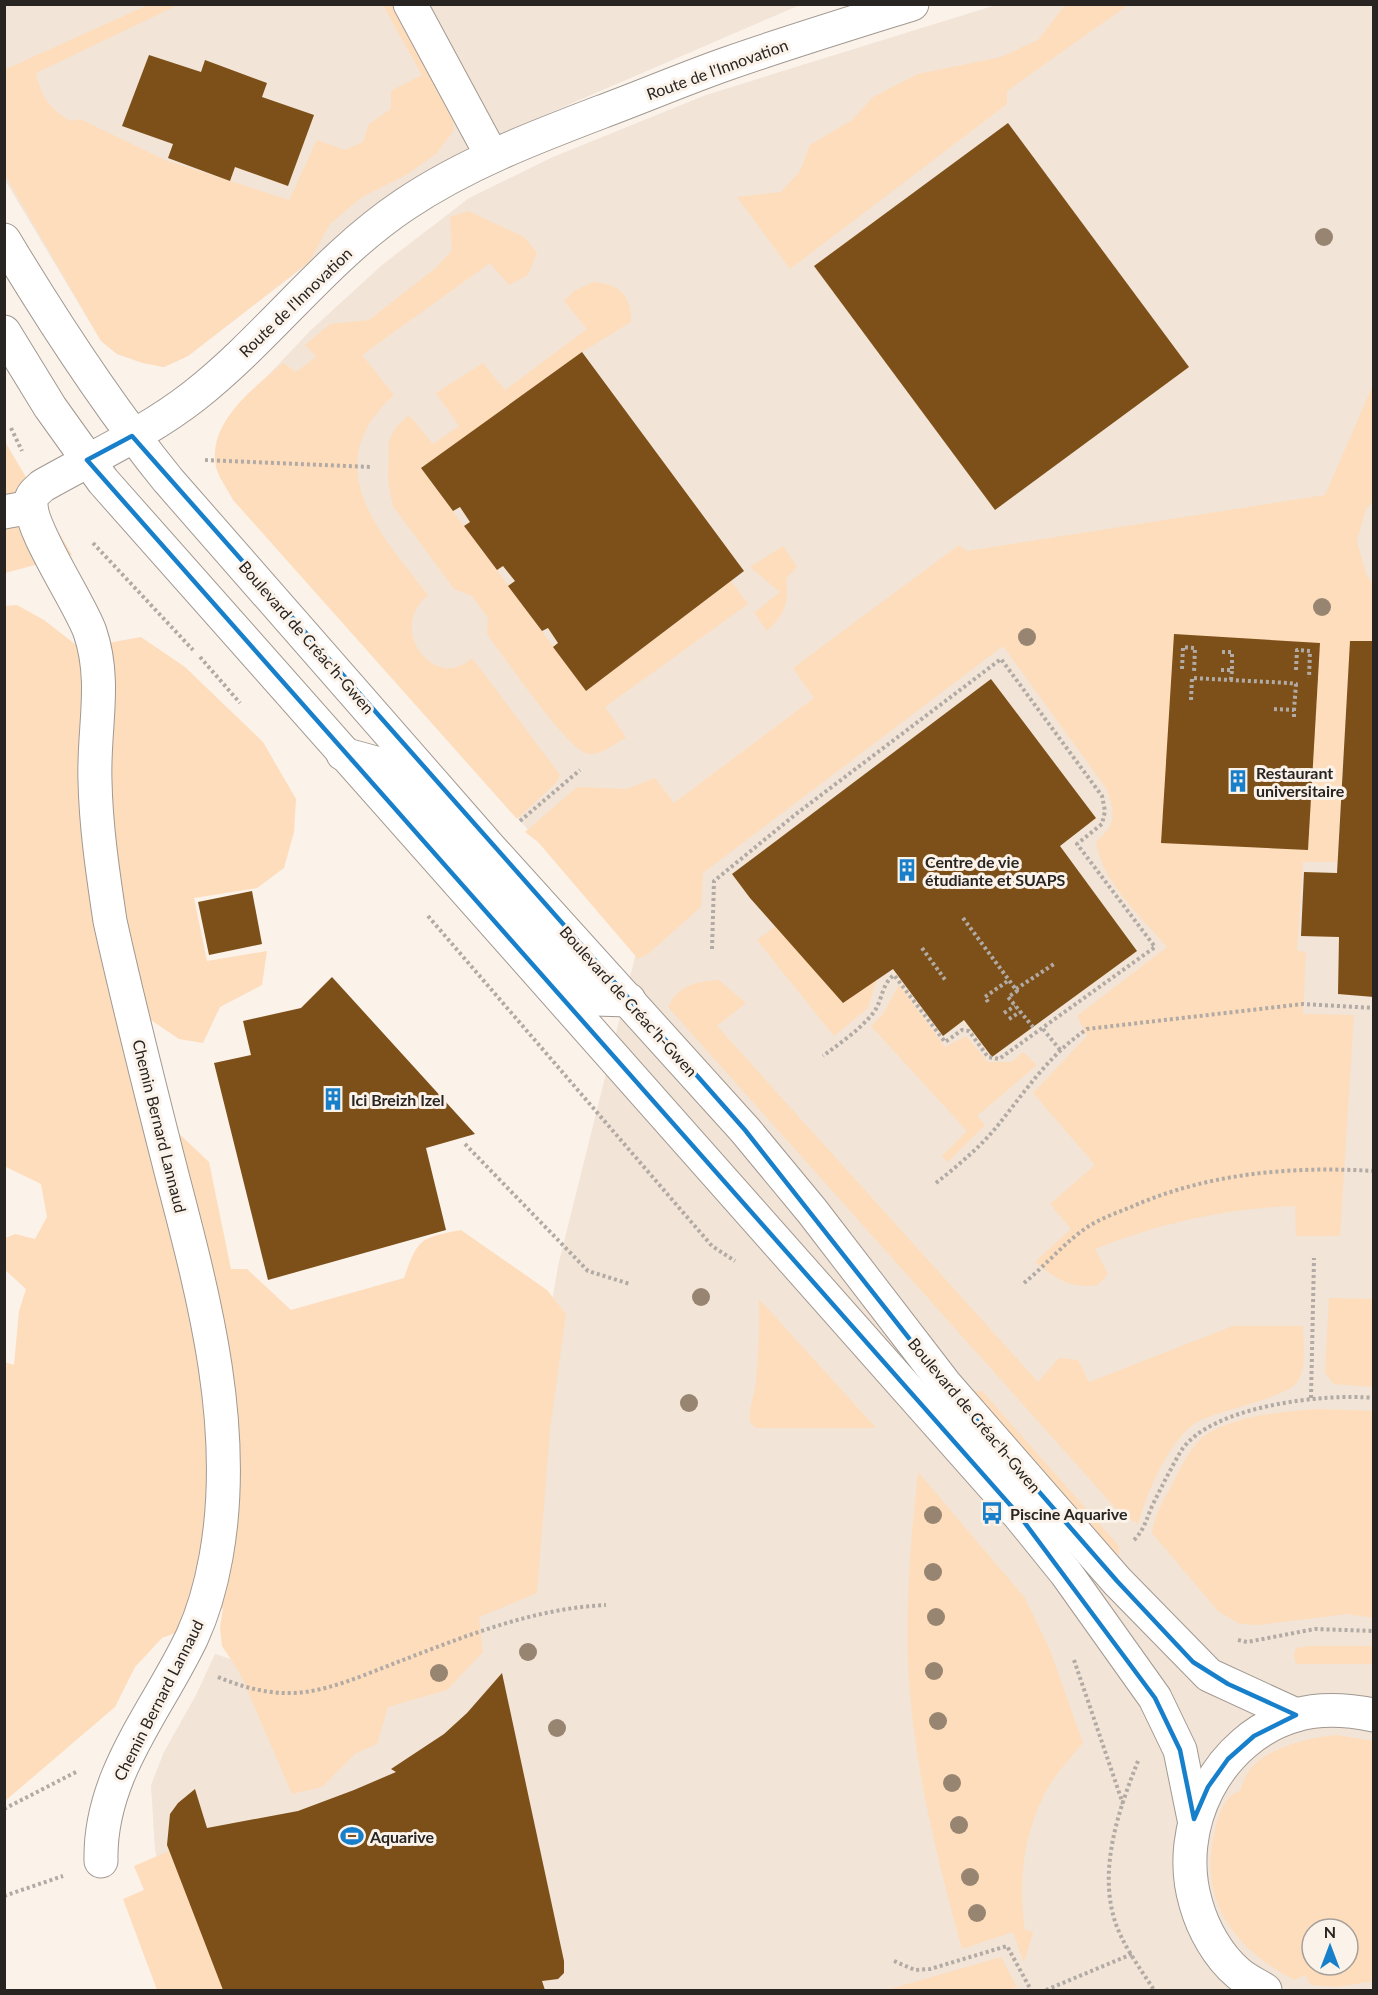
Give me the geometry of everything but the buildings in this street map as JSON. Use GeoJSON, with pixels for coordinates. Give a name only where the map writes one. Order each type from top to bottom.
{"type":"FeatureCollection","features":[{"type":"Feature","properties":{"kind":"street"},"geometry":{"type":"LineString","coordinates":[[410,4],[492,156]]}},
{"type":"Feature","properties":{"kind":"street","name":"Route de l'Innovation"},"geometry":{"type":"LineString","coordinates":[[132,436],[195,395],[248,348],[321,274],[401,207],[433,186],[492,156],[726,63],[912,4]]}},
{"type":"Feature","properties":{"kind":"street","name":"Boulevard de Créac'h-Gwen"},"geometry":{"type":"LineString","coordinates":[[4,240],[44,306],[132,436],[168,480],[490,848],[629,1000],[787,1180],[945,1384],[1139,1605],[1209,1675],[1296,1715]]}},
{"type":"Feature","properties":{"kind":"street","name":"Boulevard de Créac'h-Gwen"},"geometry":{"type":"LineString","coordinates":[[4,332],[87,460],[343,754],[1019,1515],[1066,1573],[1166,1719],[1180,1750],[1194,1819]]}},
{"type":"Feature","properties":{"kind":"street","name":"Chemin Bernard Lannaud"},"geometry":{"type":"LineString","coordinates":[[101,1862],[105,1816],[119,1770],[130,1746],[180,1660],[206,1602],[221,1527],[224,1488],[223,1440],[215,1367],[202,1295],[110,921],[101,860],[95,781],[101,695],[97,656],[82,611],[46,544],[18,510],[42,486],[132,436]]}},
{"type":"Feature","properties":{"kind":"street"},"geometry":{"type":"LineString","coordinates":[[343,754],[384,765],[595,999],[629,1000]]}},
{"type":"Feature","properties":{"kind":"street"},"geometry":{"type":"LineString","coordinates":[[1265,1990],[1238,1973],[1216,1948],[1200,1918],[1190,1886],[1189,1852],[1194,1819],[1208,1787],[1228,1759],[1254,1736],[1296,1715],[1343,1710],[1374,1715]]}},
{"type":"Feature","properties":{"kind":"path"},"geometry":{"type":"LineString","coordinates":[[168,480],[186,467],[212,459],[371,466]]}},
{"type":"Feature","properties":{"kind":"path"},"geometry":{"type":"LineString","coordinates":[[1182,669],[1183,647],[1195,648],[1194,673]]}},
{"type":"Feature","properties":{"kind":"path"},"geometry":{"type":"LineString","coordinates":[[1296,670],[1298,650],[1310,651],[1309,678]]}},
{"type":"Feature","properties":{"kind":"path"},"geometry":{"type":"LineString","coordinates":[[1222,651],[1232,651],[1232,670],[1226,687]]}},
{"type":"Feature","properties":{"kind":"path"},"geometry":{"type":"LineString","coordinates":[[712,949],[714,881],[796,814],[1001,659],[1102,796],[1105,811],[1102,824],[1077,844],[1155,947],[999,1059],[991,1059],[969,1031],[962,1030],[945,1042],[894,975],[885,982],[876,1010],[823,1056]]}},
{"type":"Feature","properties":{"kind":"path"},"geometry":{"type":"LineString","coordinates":[[1221,670],[1232,670]]}},
{"type":"Feature","properties":{"kind":"path"},"geometry":{"type":"LineString","coordinates":[[1191,700],[1192,678],[1296,681],[1294,717]]}},
{"type":"Feature","properties":{"kind":"path"},"geometry":{"type":"LineString","coordinates":[[1208,686],[1209,678]]}},
{"type":"Feature","properties":{"kind":"path"},"geometry":{"type":"LineString","coordinates":[[1241,681],[1241,688]]}},
{"type":"Feature","properties":{"kind":"path"},"geometry":{"type":"LineString","coordinates":[[1274,709],[1294,710]]}},
{"type":"Feature","properties":{"kind":"path"},"geometry":{"type":"LineString","coordinates":[[490,848],[580,770]]}},
{"type":"Feature","properties":{"kind":"path"},"geometry":{"type":"LineString","coordinates":[[963,918],[1016,989]]}},
{"type":"Feature","properties":{"kind":"path"},"geometry":{"type":"LineString","coordinates":[[963,932],[975,923]]}},
{"type":"Feature","properties":{"kind":"path"},"geometry":{"type":"LineString","coordinates":[[922,948],[945,979],[938,981]]}},
{"type":"Feature","properties":{"kind":"path"},"geometry":{"type":"LineString","coordinates":[[984,959],[993,949]]}},
{"type":"Feature","properties":{"kind":"path"},"geometry":{"type":"LineString","coordinates":[[923,962],[928,957]]}},
{"type":"Feature","properties":{"kind":"path"},"geometry":{"type":"LineString","coordinates":[[1033,1027],[1008,997],[1016,989],[1054,964]]}},
{"type":"Feature","properties":{"kind":"path"},"geometry":{"type":"LineString","coordinates":[[930,972],[936,968]]}},
{"type":"Feature","properties":{"kind":"path"},"geometry":{"type":"LineString","coordinates":[[1044,970],[1048,975]]}},
{"type":"Feature","properties":{"kind":"path"},"geometry":{"type":"LineString","coordinates":[[1028,973],[1041,981]]}},
{"type":"Feature","properties":{"kind":"path"},"geometry":{"type":"LineString","coordinates":[[981,1003],[1009,980]]}},
{"type":"Feature","properties":{"kind":"path"},"geometry":{"type":"LineString","coordinates":[[936,1183],[993,1131],[1022,1092],[1061,1051],[1087,1029],[1303,1004],[1374,1008]]}},
{"type":"Feature","properties":{"kind":"path"},"geometry":{"type":"LineString","coordinates":[[1004,1013],[1015,1006]]}},
{"type":"Feature","properties":{"kind":"path"},"geometry":{"type":"LineString","coordinates":[[1009,1019],[1020,1012]]}},
{"type":"Feature","properties":{"kind":"path"},"geometry":{"type":"LineString","coordinates":[[1043,1029],[1061,1051]]}},
{"type":"Feature","properties":{"kind":"path"},"geometry":{"type":"LineString","coordinates":[[465,1143],[588,1271],[630,1284]]}},
{"type":"Feature","properties":{"kind":"path"},"geometry":{"type":"LineString","coordinates":[[1024,1283],[1085,1228],[1163,1192],[1204,1182],[1278,1171],[1319,1168],[1374,1171]]}},
{"type":"Feature","properties":{"kind":"path"},"geometry":{"type":"LineString","coordinates":[[1311,1398],[1314,1258]]}},
{"type":"Feature","properties":{"kind":"path"},"geometry":{"type":"LineString","coordinates":[[1126,1545],[1143,1532],[1167,1476],[1183,1448],[1209,1426],[1226,1419],[1311,1398],[1374,1398]]}},
{"type":"Feature","properties":{"kind":"path"},"geometry":{"type":"LineString","coordinates":[[180,1660],[240,1686],[274,1692],[312,1691],[353,1679],[533,1615],[606,1605]]}},
{"type":"Feature","properties":{"kind":"path"},"geometry":{"type":"LineString","coordinates":[[1238,1640],[1247,1642],[1315,1629],[1374,1631]]}},
{"type":"Feature","properties":{"kind":"path"},"geometry":{"type":"LineString","coordinates":[[4,1809],[130,1746]]}},
{"type":"Feature","properties":{"kind":"path"},"geometry":{"type":"LineString","coordinates":[[1123,1804],[1113,1834],[1109,1876],[1114,1919],[1154,1990]]}},
{"type":"Feature","properties":{"kind":"path"},"geometry":{"type":"LineString","coordinates":[[4,1896],[101,1862]]}},
{"type":"Feature","properties":{"kind":"path"},"geometry":{"type":"LineString","coordinates":[[894,1961],[915,1970],[930,1969],[1007,1946],[1030,1990]]}},
{"type":"Feature","properties":{"kind":"path"},"geometry":{"type":"LineString","coordinates":[[1046,1990],[1132,1954]]}},
{"type":"Feature","properties":{"kind":"highlighted area"},"geometry":{"type":"Polygon","coordinates":[[[132,436],[745,1130],[945,1384],[1117,1581],[1193,1662],[1228,1684],[1296,1715],[1254,1736],[1228,1759],[1208,1787],[1194,1819],[1180,1750],[1155,1698],[1019,1515],[87,460],[132,436]]]}},
{"type":"Feature","properties":{"kind":"shaded area"},"geometry":{"type":"Polygon","coordinates":[[[5,5],[800,5],[477,144],[332,245],[188,356],[164,367],[117,354],[101,341],[5,180],[5,5]]]}},
{"type":"Feature","properties":{"kind":"shaded area"},"geometry":{"type":"Polygon","coordinates":[[[148,5],[178,5],[36,73],[43,95],[51,106],[70,121],[80,119],[165,160],[289,200],[317,140],[345,150],[363,142],[369,124],[391,109],[391,91],[422,75],[383,5],[394,5],[451,104],[454,130],[436,154],[406,175],[362,197],[330,224],[309,262],[188,356],[164,367],[117,354],[101,341],[5,175],[4,70],[148,5]]]}},
{"type":"Feature","properties":{"kind":"shaded area"},"geometry":{"type":"Polygon","coordinates":[[[996,5],[1373,5],[1373,1990],[186,1990],[169,1928],[155,1849],[151,1785],[164,1752],[196,1695],[215,1654],[247,1664],[536,1399],[558,1266],[636,953],[220,478],[221,448],[238,407],[311,330],[382,265],[469,198],[553,157],[706,95],[996,5]]]}},
{"type":"Feature","properties":{"kind":"shaded area"},"geometry":{"type":"Polygon","coordinates":[[[1065,5],[1128,5],[1007,91],[1007,104],[790,269],[737,197],[781,192],[800,171],[810,145],[852,120],[873,97],[918,74],[1001,57],[1038,40],[1065,5]]]}},
{"type":"Feature","properties":{"kind":"shaded area"},"geometry":{"type":"Polygon","coordinates":[[[468,211],[524,237],[537,253],[528,275],[509,285],[490,263],[362,355],[394,395],[371,421],[360,447],[358,473],[363,498],[375,523],[428,595],[416,609],[412,624],[414,639],[420,652],[431,662],[444,668],[458,667],[472,658],[560,775],[556,783],[517,819],[233,500],[216,467],[215,451],[219,435],[235,407],[283,363],[296,372],[316,357],[305,345],[330,324],[369,320],[437,267],[452,250],[450,217],[468,211]]]}},
{"type":"Feature","properties":{"kind":"shaded area"},"geometry":{"type":"Polygon","coordinates":[[[593,282],[610,285],[622,293],[629,305],[631,322],[582,352],[421,468],[586,691],[731,581],[748,604],[605,707],[626,737],[604,751],[589,754],[579,749],[566,737],[521,681],[487,634],[488,618],[472,596],[454,589],[393,506],[388,482],[389,440],[397,426],[409,415],[433,444],[459,426],[436,393],[483,363],[505,390],[587,329],[564,301],[574,291],[593,282]]]}},
{"type":"Feature","properties":{"kind":"shaded area"},"geometry":{"type":"Polygon","coordinates":[[[1373,385],[1373,501],[1366,509],[1357,541],[1366,574],[1373,584],[1373,641],[1350,641],[1337,862],[1303,862],[1297,951],[1306,952],[1303,1014],[1354,1015],[1340,1236],[1296,1236],[1295,1206],[1269,1207],[1168,1224],[1095,1249],[1108,1274],[1098,1285],[1071,1284],[1035,1262],[1071,1229],[1050,1204],[1095,1165],[1033,1093],[1087,1036],[1077,1016],[1167,947],[1124,899],[1106,872],[1100,857],[1096,842],[1108,829],[1113,818],[1106,788],[1003,646],[703,873],[701,907],[648,954],[638,959],[538,842],[525,832],[577,787],[627,789],[655,778],[674,803],[814,698],[793,668],[959,545],[967,551],[1325,495],[1373,385]]]}},
{"type":"Feature","properties":{"kind":"shaded area"},"geometry":{"type":"Polygon","coordinates":[[[4,440],[72,555],[4,573],[4,440]]]}},
{"type":"Feature","properties":{"kind":"shaded area"},"geometry":{"type":"Polygon","coordinates":[[[783,546],[797,567],[786,579],[787,594],[782,614],[767,631],[754,613],[780,592],[750,567],[783,546]]]}},
{"type":"Feature","properties":{"kind":"shaded area"},"geometry":{"type":"Polygon","coordinates":[[[17,605],[44,620],[80,648],[141,637],[185,667],[263,742],[296,799],[294,832],[284,868],[257,888],[194,898],[207,961],[267,951],[262,985],[220,1007],[203,1043],[179,1039],[151,1020],[126,1015],[137,1094],[209,1162],[231,1269],[247,1269],[291,1310],[404,1278],[417,1247],[422,1242],[437,1235],[461,1230],[547,1290],[566,1314],[550,1430],[537,1593],[479,1617],[483,1652],[447,1690],[388,1707],[377,1744],[356,1753],[322,1787],[292,1794],[240,1673],[222,1646],[220,1628],[223,1608],[194,1626],[162,1638],[135,1667],[115,1707],[5,1801],[4,1362],[14,1365],[19,1311],[26,1289],[5,1270],[5,1238],[15,1234],[35,1239],[47,1217],[41,1184],[4,1166],[4,606],[17,605]]]}},
{"type":"Feature","properties":{"kind":"shaded area"},"geometry":{"type":"Polygon","coordinates":[[[776,926],[843,1003],[877,978],[868,1008],[834,1036],[757,940],[776,926]]]}},
{"type":"Feature","properties":{"kind":"shaded area"},"geometry":{"type":"Polygon","coordinates":[[[719,980],[746,1003],[717,1026],[1038,1382],[1059,1358],[1078,1360],[1089,1382],[1233,1326],[1303,1326],[1304,1361],[1298,1381],[1281,1393],[1197,1422],[1178,1440],[1160,1468],[1138,1524],[1119,1512],[668,1007],[683,989],[702,982],[719,980]]]}},
{"type":"Feature","properties":{"kind":"shaded area"},"geometry":{"type":"Polygon","coordinates":[[[899,985],[945,1047],[966,1036],[988,1062],[1012,1062],[1023,1052],[1037,1065],[977,1116],[985,1125],[948,1162],[942,1156],[967,1131],[871,1026],[883,1014],[899,985]]]}},
{"type":"Feature","properties":{"kind":"shaded area"},"geometry":{"type":"Polygon","coordinates":[[[1329,1298],[1373,1299],[1373,1387],[1334,1384],[1325,1373],[1329,1298]]]}},
{"type":"Feature","properties":{"kind":"shaded area"},"geometry":{"type":"Polygon","coordinates":[[[759,1299],[876,1428],[756,1428],[750,1422],[758,1360],[759,1299]]]}},
{"type":"Feature","properties":{"kind":"shaded area"},"geometry":{"type":"Polygon","coordinates":[[[973,1391],[982,1391],[1119,1546],[1119,1554],[1113,1556],[973,1391]]]}},
{"type":"Feature","properties":{"kind":"shaded area"},"geometry":{"type":"Polygon","coordinates":[[[1319,1409],[1373,1411],[1373,1618],[1347,1614],[1258,1625],[1240,1624],[1218,1611],[1152,1533],[1155,1519],[1184,1462],[1203,1437],[1243,1419],[1319,1409]]]}},
{"type":"Feature","properties":{"kind":"shaded area"},"geometry":{"type":"Polygon","coordinates":[[[918,1472],[1025,1598],[1050,1650],[1083,1743],[1048,1788],[1031,1827],[1024,1861],[1022,1895],[1025,1930],[1033,1932],[1024,1963],[1013,1932],[962,1949],[931,1828],[919,1766],[909,1675],[909,1588],[918,1472]]]}},
{"type":"Feature","properties":{"kind":"shaded area"},"geometry":{"type":"Polygon","coordinates":[[[1373,1646],[1373,1664],[1296,1664],[1294,1655],[1296,1648],[1373,1646]]]}},
{"type":"Feature","properties":{"kind":"shaded area"},"geometry":{"type":"Polygon","coordinates":[[[1337,1735],[1373,1741],[1374,1981],[1336,1987],[1311,1985],[1306,1977],[1360,1977],[1360,1917],[1300,1917],[1301,1977],[1294,1980],[1273,1968],[1238,1938],[1226,1920],[1211,1879],[1211,1856],[1215,1830],[1226,1801],[1241,1790],[1245,1777],[1265,1756],[1309,1739],[1337,1735]]]}},
{"type":"Feature","properties":{"kind":"shaded area"},"geometry":{"type":"Polygon","coordinates":[[[169,1851],[225,1990],[157,1990],[123,1899],[144,1890],[134,1866],[169,1851]]]}},
{"type":"Feature","properties":{"kind":"shaded area"},"geometry":{"type":"Polygon","coordinates":[[[1001,1957],[1017,1987],[1007,1990],[887,1990],[1001,1957]]]}},
{"type":"Feature","properties":{"kind":"place","name":"Restaurant universitaire"},"geometry":{"type":"Point","coordinates":[1238,781]}},
{"type":"Feature","properties":{"kind":"place","name":"Centre de vie étudiante et SUAPS"},"geometry":{"type":"Point","coordinates":[907,870]}},
{"type":"Feature","properties":{"kind":"place","name":"Ici Breizh Izel"},"geometry":{"type":"Point","coordinates":[333,1099]}},
{"type":"Feature","properties":{"kind":"place","name":"Piscine Aquarive"},"geometry":{"type":"Point","coordinates":[992,1513]}},
{"type":"Feature","properties":{"kind":"place","name":"Aquarive"},"geometry":{"type":"Point","coordinates":[352,1836]}}]}
